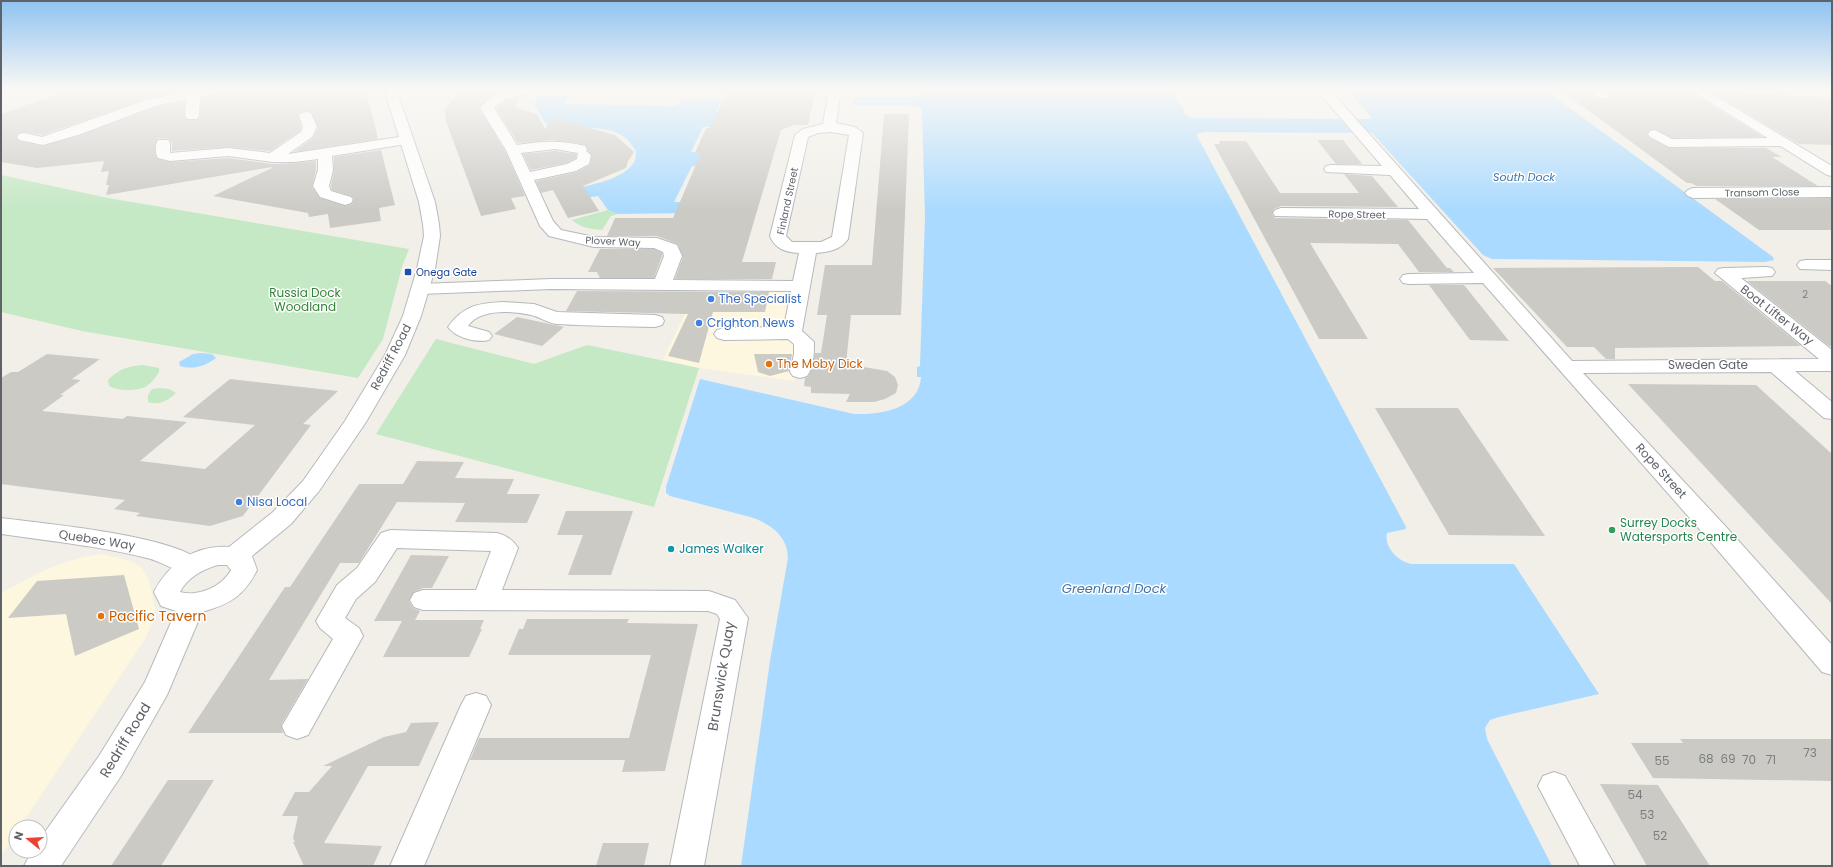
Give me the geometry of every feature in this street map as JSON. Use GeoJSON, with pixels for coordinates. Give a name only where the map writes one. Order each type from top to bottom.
{"type":"FeatureCollection","features":[{"type":"Feature","properties":{"kind":"street"},"geometry":{"type":"LineString","coordinates":[[24,137],[43,141],[80,129]]}},
{"type":"Feature","properties":{"kind":"street"},"geometry":{"type":"LineString","coordinates":[[273,158],[307,134],[309,129]]}},
{"type":"Feature","properties":{"kind":"street","name":"Redriff Road"},"geometry":{"type":"LineString","coordinates":[[234,557],[282,518],[311,486],[355,422],[395,355],[412,316],[421,288],[432,236],[427,202],[403,129]]}},
{"type":"Feature","properties":{"kind":"street","name":"Plover Way"},"geometry":{"type":"LineString","coordinates":[[500,129],[513,150],[546,223],[555,233],[594,242],[658,243],[671,248],[673,256],[662,285]]}},
{"type":"Feature","properties":{"kind":"street","name":"Finland Street"},"geometry":{"type":"LineString","coordinates":[[817,129],[802,135],[778,236],[779,241],[783,245],[794,248],[824,248],[834,244],[840,239],[856,133],[851,130],[845,129]]}},
{"type":"Feature","properties":{"kind":"street","name":"Rope Street"},"geometry":{"type":"LineString","coordinates":[[1358,129],[1566,366],[1718,534],[1832,664]]}},
{"type":"Feature","properties":{"kind":"street"},"geometry":{"type":"LineString","coordinates":[[1761,129],[1832,172]]}},
{"type":"Feature","properties":{"kind":"street"},"geometry":{"type":"LineString","coordinates":[[1655,134],[1669,143],[1782,142]]}},
{"type":"Feature","properties":{"kind":"street"},"geometry":{"type":"LineString","coordinates":[[163,143],[163,155],[170,157],[228,152],[273,158],[296,158],[406,140]]}},
{"type":"Feature","properties":{"kind":"street"},"geometry":{"type":"LineString","coordinates":[[513,150],[550,144],[568,145],[582,152],[584,161],[571,168],[526,177]]}},
{"type":"Feature","properties":{"kind":"street"},"geometry":{"type":"LineString","coordinates":[[324,154],[327,165],[325,176],[320,186],[325,194],[345,200]]}},
{"type":"Feature","properties":{"kind":"street"},"geometry":{"type":"LineString","coordinates":[[1331,169],[1394,171]]}},
{"type":"Feature","properties":{"kind":"street","name":"Transom Close"},"geometry":{"type":"LineString","coordinates":[[1693,193],[1832,192]]}},
{"type":"Feature","properties":{"kind":"street","name":"Rope Street"},"geometry":{"type":"LineString","coordinates":[[1281,213],[1433,214]]}},
{"type":"Feature","properties":{"kind":"street"},"geometry":{"type":"LineString","coordinates":[[792,333],[808,248]]}},
{"type":"Feature","properties":{"kind":"street"},"geometry":{"type":"LineString","coordinates":[[1806,265],[1832,265]]}},
{"type":"Feature","properties":{"kind":"street","name":"Boat Lifter Way"},"geometry":{"type":"LineString","coordinates":[[1766,272],[1724,273],[1821,350],[1829,358],[1832,365],[1775,365]]}},
{"type":"Feature","properties":{"kind":"street"},"geometry":{"type":"LineString","coordinates":[[1409,279],[1489,278]]}},
{"type":"Feature","properties":{"kind":"street"},"geometry":{"type":"LineString","coordinates":[[421,288],[551,284],[800,286]]}},
{"type":"Feature","properties":{"kind":"street"},"geometry":{"type":"LineString","coordinates":[[535,310],[551,284]]}},
{"type":"Feature","properties":{"kind":"street"},"geometry":{"type":"LineString","coordinates":[[482,336],[462,331],[458,327],[470,314],[484,309],[501,308],[535,310],[554,318],[655,321]]}},
{"type":"Feature","properties":{"kind":"street"},"geometry":{"type":"LineString","coordinates":[[724,334],[792,333],[804,342],[804,354],[800,372]]}},
{"type":"Feature","properties":{"kind":"street"},"geometry":{"type":"LineString","coordinates":[[1775,365],[1832,413]]}},
{"type":"Feature","properties":{"kind":"street","name":"Sweden Gate"},"geometry":{"type":"LineString","coordinates":[[1566,366],[1775,365]]}},
{"type":"Feature","properties":{"kind":"street","name":"Quebec Way"},"geometry":{"type":"LineString","coordinates":[[1,526],[121,543],[159,552],[190,565]]}},
{"type":"Feature","properties":{"kind":"street"},"geometry":{"type":"LineString","coordinates":[[297,726],[350,636],[330,621],[346,592],[366,575],[390,539],[497,542],[505,548],[485,600]]}},
{"type":"Feature","properties":{"kind":"street"},"geometry":{"type":"LineString","coordinates":[[218,556],[234,557],[243,562],[245,568],[242,578],[232,588],[213,599],[192,604],[180,604],[170,598],[167,592],[171,582],[190,565],[218,556]]}},
{"type":"Feature","properties":{"kind":"street","name":"Brunswick Quay"},"geometry":{"type":"LineString","coordinates":[[423,600],[709,602],[726,607],[734,618],[687,866]]}},
{"type":"Feature","properties":{"kind":"street","name":"Redriff Road"},"geometry":{"type":"LineString","coordinates":[[41,866],[110,766],[157,687],[192,604]]}},
{"type":"Feature","properties":{"kind":"street"},"geometry":{"type":"LineString","coordinates":[[407,866],[476,705]]}},
{"type":"Feature","properties":{"kind":"street"},"geometry":{"type":"LineString","coordinates":[[1554,786],[1598,866]]}},
{"type":"Feature","properties":{"kind":"shaded area"},"geometry":{"type":"Polygon","coordinates":[[[696,290],[797,291],[808,299],[794,381],[699,368],[663,360],[696,290]]]}},
{"type":"Feature","properties":{"kind":"shaded area"},"geometry":{"type":"Polygon","coordinates":[[[102,554],[131,561],[142,568],[148,577],[152,593],[155,609],[153,622],[145,639],[25,819],[8,819],[8,845],[1,856],[1,593],[41,572],[83,557],[102,554]]]}},
{"type":"Feature","properties":{"kind":"green space","name":"Russia Dock Woodland"},"geometry":{"type":"Polygon","coordinates":[[[1,175],[108,198],[409,249],[402,267],[383,339],[358,378],[82,331],[1,312],[1,175]]]}},
{"type":"Feature","properties":{"kind":"green space"},"geometry":{"type":"Polygon","coordinates":[[[608,210],[618,214],[611,216],[602,230],[590,229],[575,223],[572,220],[608,210]]]}},
{"type":"Feature","properties":{"kind":"green space"},"geometry":{"type":"Polygon","coordinates":[[[436,339],[534,364],[587,345],[699,368],[654,507],[376,434],[436,339]]]}},
{"type":"Feature","properties":{"kind":"green space"},"geometry":{"type":"Polygon","coordinates":[[[143,365],[159,368],[159,372],[156,377],[146,387],[125,390],[112,388],[109,386],[108,380],[116,373],[128,367],[143,365]]]}},
{"type":"Feature","properties":{"kind":"green space"},"geometry":{"type":"Polygon","coordinates":[[[152,389],[169,389],[176,393],[163,402],[148,402],[148,395],[152,389]]]}},
{"type":"Feature","properties":{"kind":"water"},"geometry":{"type":"Polygon","coordinates":[[[602,129],[702,129],[691,152],[720,153],[714,166],[692,166],[674,202],[697,202],[691,213],[618,214],[608,210],[598,196],[579,199],[573,189],[598,183],[616,176],[631,167],[635,160],[636,151],[626,138],[602,129]]]}},
{"type":"Feature","properties":{"kind":"water","name":"Greenland Dock"},"geometry":{"type":"Polygon","coordinates":[[[923,129],[1599,129],[1773,257],[1774,260],[1765,262],[1492,259],[1483,255],[1372,133],[1205,132],[1196,134],[1406,527],[1406,529],[1387,533],[1388,543],[1393,553],[1396,557],[1411,564],[1514,564],[1599,694],[1499,717],[1490,720],[1485,728],[1487,739],[1552,866],[741,866],[770,661],[788,558],[787,550],[778,533],[773,528],[761,521],[670,496],[666,493],[666,487],[700,379],[854,414],[876,413],[897,408],[906,403],[913,396],[919,388],[921,377],[917,377],[917,367],[920,366],[925,217],[923,129]]]}},
{"type":"Feature","properties":{"kind":"water"},"geometry":{"type":"Polygon","coordinates":[[[193,354],[212,354],[216,358],[208,363],[190,368],[180,366],[179,362],[193,354]]]}},
{"type":"Feature","properties":{"kind":"building"},"geometry":{"type":"Polygon","coordinates":[[[1,129],[58,129],[42,135],[24,132],[19,133],[16,136],[18,141],[43,146],[96,129],[300,129],[270,151],[228,147],[172,151],[172,143],[169,139],[158,138],[155,144],[155,154],[158,159],[170,162],[228,158],[273,164],[316,161],[316,170],[312,187],[320,198],[345,206],[352,204],[354,199],[351,196],[332,190],[331,186],[334,170],[334,157],[381,150],[395,205],[379,208],[381,221],[330,228],[328,214],[309,217],[308,213],[213,196],[272,167],[106,195],[109,185],[106,185],[109,171],[101,172],[104,161],[37,168],[1,162],[1,129]]]}},
{"type":"Feature","properties":{"kind":"building"},"geometry":{"type":"Polygon","coordinates":[[[317,129],[376,129],[378,139],[294,152],[313,138],[317,129]]]}},
{"type":"Feature","properties":{"kind":"building"},"geometry":{"type":"Polygon","coordinates":[[[449,129],[492,129],[505,151],[525,196],[511,198],[516,209],[481,216],[449,129]]]}},
{"type":"Feature","properties":{"kind":"building"},"geometry":{"type":"Polygon","coordinates":[[[509,129],[595,129],[615,135],[634,152],[628,161],[626,168],[583,186],[599,211],[568,218],[553,190],[541,193],[536,181],[577,172],[590,165],[592,155],[588,151],[586,145],[551,140],[518,143],[509,129]]]}},
{"type":"Feature","properties":{"kind":"building"},"geometry":{"type":"Polygon","coordinates":[[[705,129],[782,129],[742,262],[776,262],[772,279],[675,279],[683,257],[678,244],[657,236],[607,236],[615,218],[673,218],[701,153],[695,153],[705,129]]]}},
{"type":"Feature","properties":{"kind":"building"},"geometry":{"type":"Polygon","coordinates":[[[883,129],[908,129],[901,315],[851,315],[846,364],[887,371],[895,377],[898,385],[896,393],[885,399],[874,402],[846,402],[850,394],[811,393],[811,387],[804,386],[805,378],[808,377],[812,369],[815,353],[821,353],[827,315],[817,315],[825,265],[872,265],[883,129]]]}},
{"type":"Feature","properties":{"kind":"building"},"geometry":{"type":"Polygon","coordinates":[[[1614,129],[1653,129],[1647,133],[1649,138],[1669,148],[1766,148],[1782,157],[1772,157],[1818,186],[1697,186],[1687,183],[1614,129]]]}},
{"type":"Feature","properties":{"kind":"building"},"geometry":{"type":"Polygon","coordinates":[[[1656,129],[1751,129],[1763,137],[1672,138],[1656,129]]]}},
{"type":"Feature","properties":{"kind":"building"},"geometry":{"type":"Polygon","coordinates":[[[1775,129],[1832,129],[1832,145],[1799,144],[1775,129]]]}},
{"type":"Feature","properties":{"kind":"building"},"geometry":{"type":"Polygon","coordinates":[[[1317,140],[1343,140],[1362,164],[1336,164],[1317,140]]]}},
{"type":"Feature","properties":{"kind":"building"},"geometry":{"type":"Polygon","coordinates":[[[1219,141],[1246,141],[1280,193],[1359,193],[1344,174],[1372,176],[1398,207],[1281,206],[1274,209],[1272,214],[1275,218],[1408,220],[1447,268],[1450,268],[1454,272],[1419,272],[1398,244],[1310,243],[1368,339],[1319,339],[1214,144],[1220,144],[1219,141]]]}},
{"type":"Feature","properties":{"kind":"building"},"geometry":{"type":"Polygon","coordinates":[[[555,151],[576,154],[576,158],[566,163],[531,170],[523,154],[555,151]]]}},
{"type":"Feature","properties":{"kind":"building"},"geometry":{"type":"Polygon","coordinates":[[[1832,198],[1832,230],[1759,230],[1715,199],[1832,198]]]}},
{"type":"Feature","properties":{"kind":"building"},"geometry":{"type":"Polygon","coordinates":[[[600,249],[654,249],[662,253],[662,256],[654,278],[600,278],[597,272],[588,272],[600,249]]]}},
{"type":"Feature","properties":{"kind":"building"},"geometry":{"type":"Polygon","coordinates":[[[1698,267],[1715,281],[1722,281],[1801,346],[1615,348],[1615,359],[1606,359],[1594,347],[1567,347],[1493,268],[1698,267]]]}},
{"type":"Feature","properties":{"kind":"building"},"geometry":{"type":"Polygon","coordinates":[[[1747,281],[1825,281],[1832,286],[1832,346],[1829,346],[1747,281]]]}},
{"type":"Feature","properties":{"kind":"building"},"geometry":{"type":"Polygon","coordinates":[[[1429,285],[1464,285],[1509,341],[1470,340],[1429,285]]]}},
{"type":"Feature","properties":{"kind":"building"},"geometry":{"type":"Polygon","coordinates":[[[577,291],[769,292],[765,312],[713,312],[699,363],[668,356],[688,314],[566,311],[577,291]]]}},
{"type":"Feature","properties":{"kind":"building"},"geometry":{"type":"Polygon","coordinates":[[[517,317],[564,327],[542,346],[494,334],[517,317]]]}},
{"type":"Feature","properties":{"kind":"building"},"geometry":{"type":"Polygon","coordinates":[[[47,354],[100,359],[72,379],[81,380],[60,395],[64,395],[42,411],[123,419],[127,416],[187,422],[140,461],[205,469],[255,425],[183,417],[230,379],[338,391],[303,424],[311,425],[243,516],[210,526],[136,516],[140,513],[114,509],[125,500],[1,484],[1,378],[11,372],[18,372],[47,354]]]}},
{"type":"Feature","properties":{"kind":"building"},"geometry":{"type":"Polygon","coordinates":[[[754,354],[792,354],[789,371],[770,376],[758,372],[754,354]]]}},
{"type":"Feature","properties":{"kind":"building"},"geometry":{"type":"Polygon","coordinates":[[[1628,384],[1756,385],[1832,454],[1832,604],[1628,384]]]}},
{"type":"Feature","properties":{"kind":"building"},"geometry":{"type":"Polygon","coordinates":[[[1375,408],[1458,408],[1545,536],[1449,535],[1375,408]]]}},
{"type":"Feature","properties":{"kind":"building"},"geometry":{"type":"Polygon","coordinates":[[[417,461],[464,462],[455,478],[514,479],[507,494],[540,494],[527,523],[455,522],[465,503],[397,502],[359,563],[340,563],[269,680],[308,679],[281,725],[283,733],[188,733],[285,587],[290,587],[359,484],[403,484],[417,461]]]}},
{"type":"Feature","properties":{"kind":"building"},"geometry":{"type":"Polygon","coordinates":[[[566,511],[633,511],[611,575],[568,575],[583,535],[557,535],[566,511]]]}},
{"type":"Feature","properties":{"kind":"building"},"geometry":{"type":"Polygon","coordinates":[[[411,555],[449,556],[432,588],[423,588],[414,592],[409,601],[413,608],[420,611],[415,620],[484,620],[480,629],[482,629],[469,657],[383,657],[402,621],[374,621],[411,555]]]}},
{"type":"Feature","properties":{"kind":"building","name":"Pacific Tavern"},"geometry":{"type":"Polygon","coordinates":[[[124,575],[139,629],[75,656],[66,614],[8,618],[37,581],[124,575]]]}},
{"type":"Feature","properties":{"kind":"building"},"geometry":{"type":"Polygon","coordinates":[[[527,619],[629,619],[627,623],[698,624],[665,771],[622,772],[625,760],[470,760],[479,738],[629,738],[651,655],[508,655],[519,629],[523,629],[527,619]]]}},
{"type":"Feature","properties":{"kind":"building"},"geometry":{"type":"Polygon","coordinates":[[[439,722],[419,766],[368,766],[324,843],[382,846],[373,866],[304,866],[293,842],[295,842],[293,838],[298,816],[282,816],[295,792],[309,792],[332,766],[323,766],[384,737],[406,732],[411,723],[439,722]]]}},
{"type":"Feature","properties":{"kind":"building"},"geometry":{"type":"Polygon","coordinates":[[[1680,739],[1832,739],[1832,781],[1653,778],[1631,743],[1683,743],[1680,739]]]}},
{"type":"Feature","properties":{"kind":"building"},"geometry":{"type":"Polygon","coordinates":[[[168,780],[214,780],[161,866],[111,866],[168,780]]]}},
{"type":"Feature","properties":{"kind":"building"},"geometry":{"type":"Polygon","coordinates":[[[1600,784],[1658,785],[1710,866],[1647,866],[1600,784]]]}},
{"type":"Feature","properties":{"kind":"building"},"geometry":{"type":"Polygon","coordinates":[[[603,843],[649,843],[644,866],[596,866],[603,843]]]}},
{"type":"Feature","properties":{"kind":"place","name":"Onega Gate"},"geometry":{"type":"Point","coordinates":[408,272]}},
{"type":"Feature","properties":{"kind":"place","name":"The Specialist"},"geometry":{"type":"Point","coordinates":[711,299]}},
{"type":"Feature","properties":{"kind":"place","name":"Crighton News"},"geometry":{"type":"Point","coordinates":[699,323]}},
{"type":"Feature","properties":{"kind":"place","name":"The Moby Dick"},"geometry":{"type":"Point","coordinates":[769,364]}},
{"type":"Feature","properties":{"kind":"place","name":"Nisa Local"},"geometry":{"type":"Point","coordinates":[239,502]}},
{"type":"Feature","properties":{"kind":"place","name":"Surrey Docks Watersports Centre"},"geometry":{"type":"Point","coordinates":[1612,530]}},
{"type":"Feature","properties":{"kind":"place","name":"James Walker"},"geometry":{"type":"Point","coordinates":[671,549]}},
{"type":"Feature","properties":{"kind":"place","name":"Pacific Tavern"},"geometry":{"type":"Point","coordinates":[101,616]}},
{"type":"Feature","properties":{"kind":"water label","name":"South Dock"},"geometry":{"type":"Point","coordinates":[1524,177]}}]}
